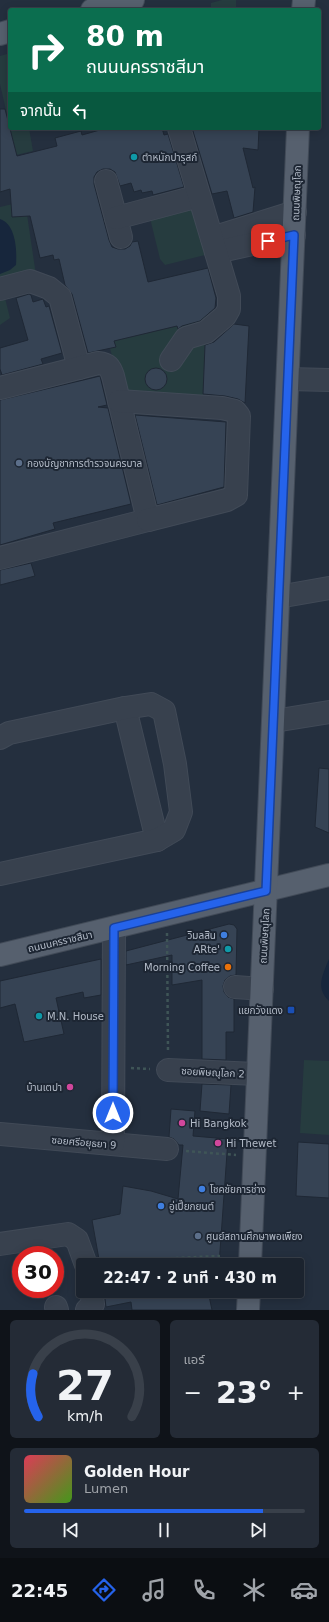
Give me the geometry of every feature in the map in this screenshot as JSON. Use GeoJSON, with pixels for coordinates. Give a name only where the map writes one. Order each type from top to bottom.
{"type":"FeatureCollection","features":[{"type":"Feature","properties":{"kind":"main road"},"geometry":{"type":"LineString","coordinates":[[104,8],[122,5]]}},
{"type":"Feature","properties":{"kind":"main road","name":"ถนนพิษณุโลก"},"geometry":{"type":"LineString","coordinates":[[250,1258],[298,130]]}},
{"type":"Feature","properties":{"kind":"main road","name":"ถนนนครราชสีมา"},"geometry":{"type":"LineString","coordinates":[[0,955],[329,876]]}},
{"type":"Feature","properties":{"kind":"main road"},"geometry":{"type":"LineString","coordinates":[[248,1310],[249,1298]]}},
{"type":"Feature","properties":{"kind":"street"},"geometry":{"type":"LineString","coordinates":[[171,360],[186,338],[206,332],[224,316],[229,309],[230,296],[180,130]]}},
{"type":"Feature","properties":{"kind":"street"},"geometry":{"type":"LineString","coordinates":[[106,181],[119,228],[199,196]]}},
{"type":"Feature","properties":{"kind":"street"},"geometry":{"type":"LineString","coordinates":[[214,245],[295,212]]}},
{"type":"Feature","properties":{"kind":"street"},"geometry":{"type":"LineString","coordinates":[[214,245],[294,235]]}},
{"type":"Feature","properties":{"kind":"street"},"geometry":{"type":"LineString","coordinates":[[0,289],[30,281],[49,288],[60,297],[79,368]]}},
{"type":"Feature","properties":{"kind":"street"},"geometry":{"type":"LineString","coordinates":[[0,388],[98,363],[106,364],[110,367],[148,520]]}},
{"type":"Feature","properties":{"kind":"street"},"geometry":{"type":"LineString","coordinates":[[288,379],[329,380]]}},
{"type":"Feature","properties":{"kind":"street"},"geometry":{"type":"LineString","coordinates":[[0,558],[227,500],[236,495],[239,416],[235,411],[222,408],[119,401]]}},
{"type":"Feature","properties":{"kind":"street"},"geometry":{"type":"LineString","coordinates":[[278,597],[329,588]]}},
{"type":"Feature","properties":{"kind":"street"},"geometry":{"type":"LineString","coordinates":[[0,738],[9,733],[125,708],[152,704],[164,711],[175,764],[181,812],[174,830],[157,840],[0,874]]}},
{"type":"Feature","properties":{"kind":"street"},"geometry":{"type":"LineString","coordinates":[[125,708],[157,840]]}},
{"type":"Feature","properties":{"kind":"street"},"geometry":{"type":"LineString","coordinates":[[274,721],[329,712]]}},
{"type":"Feature","properties":{"kind":"street"},"geometry":{"type":"LineString","coordinates":[[113,1144],[114,928]]}},
{"type":"Feature","properties":{"kind":"street"},"geometry":{"type":"LineString","coordinates":[[235,987],[262,989]]}},
{"type":"Feature","properties":{"kind":"street","name":"ซอยพิษณุโลก 2"},"geometry":{"type":"LineString","coordinates":[[168,1070],[258,1074]]}},
{"type":"Feature","properties":{"kind":"street","name":"ซอยศรีอยุธยา 9"},"geometry":{"type":"LineString","coordinates":[[0,1134],[167,1149]]}},
{"type":"Feature","properties":{"kind":"street"},"geometry":{"type":"LineString","coordinates":[[0,1244],[41,1240],[68,1234],[77,1240],[83,1258]]}},
{"type":"Feature","properties":{"kind":"street"},"geometry":{"type":"LineString","coordinates":[[87,1310],[93,1304],[92,1298]]}},
{"type":"Feature","properties":{"kind":"path"},"geometry":{"type":"LineString","coordinates":[[113,1067],[168,1070],[167,915]]}},
{"type":"Feature","properties":{"kind":"path"},"geometry":{"type":"LineString","coordinates":[[167,1149],[255,1157]]}},
{"type":"Feature","properties":{"kind":"path"},"geometry":{"type":"LineString","coordinates":[[173,1258],[220,1256]]}},
{"type":"Feature","properties":{"kind":"green space"},"geometry":{"type":"Polygon","coordinates":[[[222,0],[236,0],[236,8],[211,8],[211,3],[222,0]]]}},
{"type":"Feature","properties":{"kind":"green space"},"geometry":{"type":"Polygon","coordinates":[[[8,54],[8,119],[0,84],[0,56],[8,54]]]}},
{"type":"Feature","properties":{"kind":"green space"},"geometry":{"type":"Polygon","coordinates":[[[10,130],[29,130],[33,151],[16,155],[10,130]]]}},
{"type":"Feature","properties":{"kind":"green space"},"geometry":{"type":"Polygon","coordinates":[[[25,201],[36,275],[0,284],[0,207],[25,201]]]}},
{"type":"Feature","properties":{"kind":"green space"},"geometry":{"type":"Polygon","coordinates":[[[196,207],[209,254],[165,265],[160,259],[150,218],[196,207]]]}},
{"type":"Feature","properties":{"kind":"green space"},"geometry":{"type":"Polygon","coordinates":[[[4,294],[10,318],[0,325],[0,295],[4,294]]]}},
{"type":"Feature","properties":{"kind":"green space"},"geometry":{"type":"Polygon","coordinates":[[[209,312],[203,400],[122,391],[107,338],[209,312]]]}},
{"type":"Feature","properties":{"kind":"green space"},"geometry":{"type":"Polygon","coordinates":[[[304,1060],[329,1061],[329,1135],[300,1133],[304,1060]]]}},
{"type":"Feature","properties":{"kind":"water"},"geometry":{"type":"Polygon","coordinates":[[[0,219],[9,226],[12,232],[16,246],[16,265],[10,270],[0,274],[0,219]]]}},
{"type":"Feature","properties":{"kind":"water"},"geometry":{"type":"Polygon","coordinates":[[[329,959],[329,1001],[322,991],[321,986],[323,975],[329,959]]]}},
{"type":"Feature","properties":{"kind":"building"},"geometry":{"type":"Polygon","coordinates":[[[0,109],[5,109],[8,121],[8,130],[10,130],[17,156],[57,146],[55,138],[81,131],[82,135],[100,130],[163,130],[164,135],[168,134],[184,187],[153,195],[152,191],[142,193],[141,190],[134,192],[131,183],[120,186],[115,172],[110,169],[103,169],[97,172],[94,177],[94,184],[109,240],[112,247],[118,249],[125,249],[130,246],[132,242],[138,241],[148,282],[208,268],[216,298],[215,308],[200,321],[182,326],[178,329],[177,326],[114,341],[116,347],[88,353],[72,294],[65,285],[59,259],[54,260],[53,255],[40,258],[30,216],[12,217],[10,189],[0,192],[0,109]]]}},
{"type":"Feature","properties":{"kind":"building"},"geometry":{"type":"Polygon","coordinates":[[[193,130],[259,130],[258,150],[243,148],[253,188],[255,187],[253,212],[234,218],[227,191],[212,194],[193,130]]]}},
{"type":"Feature","properties":{"kind":"building"},"geometry":{"type":"Polygon","coordinates":[[[29,294],[31,295],[33,302],[43,299],[46,307],[49,306],[62,353],[41,359],[43,364],[2,375],[0,369],[0,348],[28,340],[16,298],[29,294]]]}},
{"type":"Feature","properties":{"kind":"building"},"geometry":{"type":"Polygon","coordinates":[[[234,324],[249,326],[245,403],[238,399],[225,396],[203,394],[205,345],[214,342],[234,324]]]}},
{"type":"Feature","properties":{"kind":"building"},"geometry":{"type":"Polygon","coordinates":[[[156,368],[164,371],[167,379],[164,387],[156,390],[148,387],[145,379],[148,371],[156,368]]]}},
{"type":"Feature","properties":{"kind":"building"},"geometry":{"type":"Polygon","coordinates":[[[100,376],[107,405],[98,407],[108,408],[131,504],[53,523],[55,529],[0,545],[0,400],[100,376]]]}},
{"type":"Feature","properties":{"kind":"building"},"geometry":{"type":"Polygon","coordinates":[[[135,415],[226,422],[224,487],[157,505],[135,415]]]}},
{"type":"Feature","properties":{"kind":"building"},"geometry":{"type":"Polygon","coordinates":[[[31,563],[35,576],[0,585],[0,570],[31,563]]]}},
{"type":"Feature","properties":{"kind":"building"},"geometry":{"type":"Polygon","coordinates":[[[319,768],[329,769],[329,833],[315,827],[319,768]]]}},
{"type":"Feature","properties":{"kind":"building"},"geometry":{"type":"Polygon","coordinates":[[[229,924],[234,925],[237,929],[236,975],[230,976],[225,980],[223,986],[224,992],[228,997],[234,999],[234,1032],[226,1032],[226,1060],[202,1059],[202,980],[172,985],[172,955],[126,965],[126,951],[229,924]]]}},
{"type":"Feature","properties":{"kind":"building"},"geometry":{"type":"Polygon","coordinates":[[[101,959],[101,995],[84,998],[83,992],[56,998],[64,1034],[24,1042],[15,1004],[0,1008],[0,981],[101,959]]]}},
{"type":"Feature","properties":{"kind":"building"},"geometry":{"type":"Polygon","coordinates":[[[202,1084],[231,1085],[229,1114],[200,1111],[202,1084]]]}},
{"type":"Feature","properties":{"kind":"building"},"geometry":{"type":"Polygon","coordinates":[[[171,1109],[195,1111],[193,1136],[228,1139],[220,1258],[99,1258],[92,1220],[120,1214],[123,1186],[151,1191],[178,1199],[183,1145],[179,1145],[174,1139],[169,1137],[171,1109]]]}},
{"type":"Feature","properties":{"kind":"building"},"geometry":{"type":"Polygon","coordinates":[[[298,1142],[329,1144],[329,1198],[296,1196],[298,1142]]]}},
{"type":"Feature","properties":{"kind":"building"},"geometry":{"type":"Polygon","coordinates":[[[105,1298],[209,1298],[212,1310],[132,1310],[131,1302],[106,1307],[105,1298]]]}},
{"type":"Feature","properties":{"kind":"place","name":"ตำหนักปารุสก์"},"geometry":{"type":"Point","coordinates":[134,157]}},
{"type":"Feature","properties":{"kind":"place","name":"กองบัญชาการตำรวจนครบาล"},"geometry":{"type":"Point","coordinates":[19,463]}},
{"type":"Feature","properties":{"kind":"place","name":"วิมลสิน"},"geometry":{"type":"Point","coordinates":[224,935]}},
{"type":"Feature","properties":{"kind":"place","name":"ARte'"},"geometry":{"type":"Point","coordinates":[228,949]}},
{"type":"Feature","properties":{"kind":"place","name":"Morning Coffee"},"geometry":{"type":"Point","coordinates":[228,967]}},
{"type":"Feature","properties":{"kind":"place","name":"แยกวังแดง"},"geometry":{"type":"Point","coordinates":[291,1010]}},
{"type":"Feature","properties":{"kind":"place","name":"M.N. House"},"geometry":{"type":"Point","coordinates":[39,1016]}},
{"type":"Feature","properties":{"kind":"place","name":"บ้านเตปา"},"geometry":{"type":"Point","coordinates":[70,1087]}},
{"type":"Feature","properties":{"kind":"place","name":"Hi Bangkok"},"geometry":{"type":"Point","coordinates":[182,1123]}},
{"type":"Feature","properties":{"kind":"place","name":"Hi Thewet"},"geometry":{"type":"Point","coordinates":[218,1143]}},
{"type":"Feature","properties":{"kind":"place","name":"โชคชัยการช่าง"},"geometry":{"type":"Point","coordinates":[202,1189]}},
{"type":"Feature","properties":{"kind":"place","name":"อู่เปี๊ยกยนต์"},"geometry":{"type":"Point","coordinates":[161,1206]}},
{"type":"Feature","properties":{"kind":"place","name":"ศูนย์สถานศึกษาพอเพียง"},"geometry":{"type":"Point","coordinates":[198,1236]}},
{"type":"Feature","properties":{"kind":"route"},"geometry":{"type":"LineString","coordinates":[[113,1113],[114,928],[266,891],[294,235],[268,241]]}}]}
